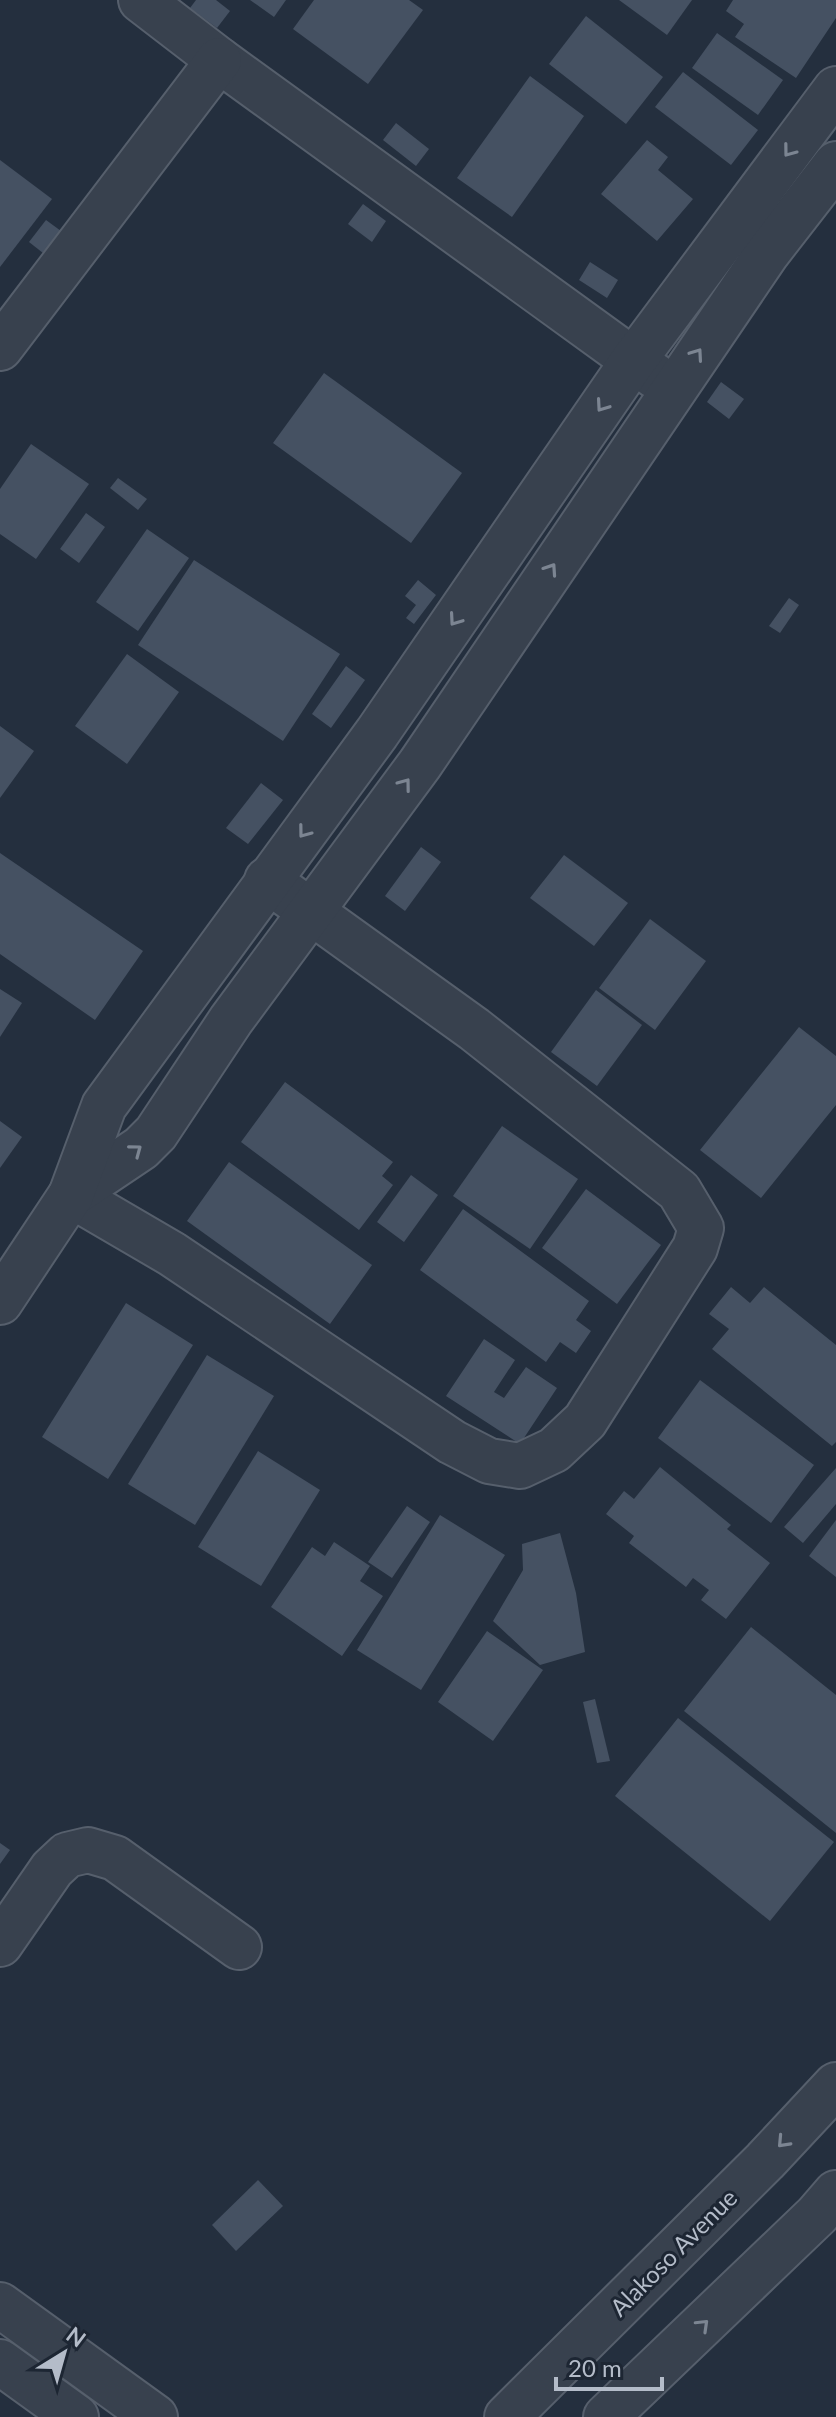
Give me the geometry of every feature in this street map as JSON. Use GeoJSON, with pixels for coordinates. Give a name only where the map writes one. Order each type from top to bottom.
{"type":"FeatureCollection","features":[{"type":"Feature","properties":{"kind":"street"},"geometry":{"type":"LineString","coordinates":[[141,0],[673,389]]}},
{"type":"Feature","properties":{"kind":"street"},"geometry":{"type":"LineString","coordinates":[[0,348],[219,60]]}},
{"type":"Feature","properties":{"kind":"street"},"geometry":{"type":"LineString","coordinates":[[0,1302],[71,1195],[104,1106],[377,733],[633,361],[836,89]]}},
{"type":"Feature","properties":{"kind":"street"},"geometry":{"type":"LineString","coordinates":[[71,1195],[141,1148],[156,1133],[223,1031],[420,764],[767,253],[836,164]]}},
{"type":"Feature","properties":{"kind":"street"},"geometry":{"type":"LineString","coordinates":[[71,1195],[172,1254],[452,1442],[489,1461],[520,1466],[554,1450],[585,1421],[695,1248],[701,1228],[679,1191],[486,1038],[267,880]]}},
{"type":"Feature","properties":{"kind":"street"},"geometry":{"type":"LineString","coordinates":[[0,1944],[52,1869],[67,1855],[88,1850],[115,1858],[239,1947]]}},
{"type":"Feature","properties":{"kind":"street","name":"Alakoso Avenue"},"geometry":{"type":"LineString","coordinates":[[507,2417],[765,2161],[836,2085]]}},
{"type":"Feature","properties":{"kind":"street"},"geometry":{"type":"LineString","coordinates":[[606,2417],[817,2215],[836,2193]]}},
{"type":"Feature","properties":{"kind":"street"},"geometry":{"type":"LineString","coordinates":[[0,2305],[155,2417]]}},
{"type":"Feature","properties":{"kind":"street"},"geometry":{"type":"LineString","coordinates":[[0,2362],[76,2417]]}},
{"type":"Feature","properties":{"kind":"building"},"geometry":{"type":"Polygon","coordinates":[[[196,0],[216,0],[230,11],[217,28],[190,8],[196,0]]]}},
{"type":"Feature","properties":{"kind":"building"},"geometry":{"type":"Polygon","coordinates":[[[250,0],[286,0],[274,17],[250,0]]]}},
{"type":"Feature","properties":{"kind":"building"},"geometry":{"type":"Polygon","coordinates":[[[314,0],[409,0],[423,10],[368,84],[293,29],[314,0]]]}},
{"type":"Feature","properties":{"kind":"building"},"geometry":{"type":"Polygon","coordinates":[[[619,0],[692,0],[667,35],[619,0]]]}},
{"type":"Feature","properties":{"kind":"building"},"geometry":{"type":"Polygon","coordinates":[[[733,0],[836,0],[836,18],[796,78],[735,37],[744,24],[726,11],[733,0]]]}},
{"type":"Feature","properties":{"kind":"building"},"geometry":{"type":"Polygon","coordinates":[[[586,16],[663,77],[626,124],[549,64],[586,16]]]}},
{"type":"Feature","properties":{"kind":"building"},"geometry":{"type":"Polygon","coordinates":[[[717,33],[783,80],[758,115],[692,68],[717,33]]]}},
{"type":"Feature","properties":{"kind":"building"},"geometry":{"type":"Polygon","coordinates":[[[683,72],[758,130],[731,165],[655,107],[683,72]]]}},
{"type":"Feature","properties":{"kind":"building"},"geometry":{"type":"Polygon","coordinates":[[[530,76],[584,116],[512,217],[457,178],[530,76]]]}},
{"type":"Feature","properties":{"kind":"building"},"geometry":{"type":"Polygon","coordinates":[[[396,123],[429,149],[416,166],[383,140],[396,123]]]}},
{"type":"Feature","properties":{"kind":"building"},"geometry":{"type":"Polygon","coordinates":[[[647,140],[668,157],[658,170],[693,199],[657,241],[601,194],[647,140]]]}},
{"type":"Feature","properties":{"kind":"building"},"geometry":{"type":"Polygon","coordinates":[[[0,160],[52,199],[0,267],[0,160]]]}},
{"type":"Feature","properties":{"kind":"building"},"geometry":{"type":"Polygon","coordinates":[[[363,204],[386,221],[372,242],[348,224],[363,204]]]}},
{"type":"Feature","properties":{"kind":"building"},"geometry":{"type":"Polygon","coordinates":[[[46,220],[61,231],[43,253],[29,242],[46,220]]]}},
{"type":"Feature","properties":{"kind":"building"},"geometry":{"type":"Polygon","coordinates":[[[590,262],[618,280],[607,298],[579,280],[590,262]]]}},
{"type":"Feature","properties":{"kind":"building"},"geometry":{"type":"Polygon","coordinates":[[[324,373],[462,473],[411,543],[273,443],[324,373]]]}},
{"type":"Feature","properties":{"kind":"building"},"geometry":{"type":"Polygon","coordinates":[[[721,382],[744,399],[729,419],[707,402],[721,382]]]}},
{"type":"Feature","properties":{"kind":"building"},"geometry":{"type":"Polygon","coordinates":[[[31,444],[89,484],[36,559],[0,534],[0,489],[31,444]]]}},
{"type":"Feature","properties":{"kind":"building"},"geometry":{"type":"Polygon","coordinates":[[[118,478],[147,499],[138,510],[110,488],[118,478]]]}},
{"type":"Feature","properties":{"kind":"building"},"geometry":{"type":"Polygon","coordinates":[[[86,513],[105,527],[79,563],[60,549],[86,513]]]}},
{"type":"Feature","properties":{"kind":"building"},"geometry":{"type":"Polygon","coordinates":[[[147,529],[189,558],[138,631],[96,602],[147,529]]]}},
{"type":"Feature","properties":{"kind":"building"},"geometry":{"type":"Polygon","coordinates":[[[194,560],[340,654],[283,741],[138,645],[194,560]]]}},
{"type":"Feature","properties":{"kind":"building"},"geometry":{"type":"Polygon","coordinates":[[[418,580],[436,595],[414,624],[406,618],[416,605],[405,596],[418,580]]]}},
{"type":"Feature","properties":{"kind":"building"},"geometry":{"type":"Polygon","coordinates":[[[789,598],[799,605],[780,633],[769,626],[789,598]]]}},
{"type":"Feature","properties":{"kind":"building"},"geometry":{"type":"Polygon","coordinates":[[[127,654],[179,692],[127,764],[75,726],[127,654]]]}},
{"type":"Feature","properties":{"kind":"building"},"geometry":{"type":"Polygon","coordinates":[[[346,666],[365,680],[331,728],[312,714],[346,666]]]}},
{"type":"Feature","properties":{"kind":"building"},"geometry":{"type":"Polygon","coordinates":[[[0,726],[34,751],[0,798],[0,726]]]}},
{"type":"Feature","properties":{"kind":"building"},"geometry":{"type":"Polygon","coordinates":[[[261,783],[283,800],[248,844],[226,828],[261,783]]]}},
{"type":"Feature","properties":{"kind":"building"},"geometry":{"type":"Polygon","coordinates":[[[421,847],[441,862],[405,911],[385,896],[421,847]]]}},
{"type":"Feature","properties":{"kind":"building"},"geometry":{"type":"Polygon","coordinates":[[[0,853],[143,951],[95,1020],[0,954],[0,853]]]}},
{"type":"Feature","properties":{"kind":"building"},"geometry":{"type":"Polygon","coordinates":[[[564,855],[628,903],[594,946],[530,898],[564,855]]]}},
{"type":"Feature","properties":{"kind":"building"},"geometry":{"type":"Polygon","coordinates":[[[650,919],[706,961],[655,1030],[599,988],[650,919]]]}},
{"type":"Feature","properties":{"kind":"building"},"geometry":{"type":"Polygon","coordinates":[[[0,989],[22,1003],[0,1037],[0,989]]]}},
{"type":"Feature","properties":{"kind":"building"},"geometry":{"type":"Polygon","coordinates":[[[596,990],[642,1025],[597,1086],[551,1052],[596,990]]]}},
{"type":"Feature","properties":{"kind":"building"},"geometry":{"type":"Polygon","coordinates":[[[799,1027],[836,1056],[836,1105],[761,1198],[700,1150],[799,1027]]]}},
{"type":"Feature","properties":{"kind":"building"},"geometry":{"type":"Polygon","coordinates":[[[285,1082],[393,1162],[382,1176],[393,1185],[359,1230],[241,1142],[285,1082]]]}},
{"type":"Feature","properties":{"kind":"building"},"geometry":{"type":"Polygon","coordinates":[[[0,1121],[22,1137],[0,1168],[0,1121]]]}},
{"type":"Feature","properties":{"kind":"building"},"geometry":{"type":"Polygon","coordinates":[[[502,1126],[578,1179],[530,1249],[453,1196],[502,1126]]]}},
{"type":"Feature","properties":{"kind":"building"},"geometry":{"type":"Polygon","coordinates":[[[229,1162],[372,1265],[330,1324],[187,1221],[229,1162]]]}},
{"type":"Feature","properties":{"kind":"building"},"geometry":{"type":"Polygon","coordinates":[[[411,1175],[438,1195],[404,1242],[377,1222],[411,1175]]]}},
{"type":"Feature","properties":{"kind":"building"},"geometry":{"type":"Polygon","coordinates":[[[586,1189],[661,1245],[617,1304],[542,1248],[586,1189]]]}},
{"type":"Feature","properties":{"kind":"building"},"geometry":{"type":"Polygon","coordinates":[[[463,1209],[589,1301],[576,1320],[591,1331],[576,1353],[560,1342],[546,1362],[420,1270],[463,1209]]]}},
{"type":"Feature","properties":{"kind":"building"},"geometry":{"type":"Polygon","coordinates":[[[731,1287],[750,1303],[764,1287],[836,1345],[836,1442],[832,1446],[712,1349],[729,1329],[709,1314],[731,1287]]]}},
{"type":"Feature","properties":{"kind":"building"},"geometry":{"type":"Polygon","coordinates":[[[126,1303],[193,1345],[108,1479],[42,1437],[126,1303]]]}},
{"type":"Feature","properties":{"kind":"building"},"geometry":{"type":"Polygon","coordinates":[[[484,1339],[515,1360],[494,1392],[504,1398],[526,1367],[557,1388],[520,1444],[446,1396],[484,1339]]]}},
{"type":"Feature","properties":{"kind":"building"},"geometry":{"type":"Polygon","coordinates":[[[207,1355],[274,1396],[195,1525],[128,1484],[207,1355]]]}},
{"type":"Feature","properties":{"kind":"building"},"geometry":{"type":"Polygon","coordinates":[[[700,1380],[814,1465],[771,1523],[658,1438],[700,1380]]]}},
{"type":"Feature","properties":{"kind":"building"},"geometry":{"type":"Polygon","coordinates":[[[258,1451],[320,1490],[261,1586],[198,1547],[258,1451]]]}},
{"type":"Feature","properties":{"kind":"building"},"geometry":{"type":"Polygon","coordinates":[[[660,1467],[731,1525],[727,1529],[770,1563],[726,1619],[701,1600],[709,1590],[693,1578],[686,1587],[629,1543],[634,1536],[606,1514],[624,1491],[634,1499],[660,1467]]]}},
{"type":"Feature","properties":{"kind":"building"},"geometry":{"type":"Polygon","coordinates":[[[836,1468],[836,1504],[803,1543],[784,1527],[836,1468]]]}},
{"type":"Feature","properties":{"kind":"building"},"geometry":{"type":"Polygon","coordinates":[[[407,1506],[430,1522],[392,1578],[368,1562],[407,1506]]]}},
{"type":"Feature","properties":{"kind":"building"},"geometry":{"type":"Polygon","coordinates":[[[440,1515],[505,1555],[421,1690],[357,1650],[440,1515]]]}},
{"type":"Feature","properties":{"kind":"building"},"geometry":{"type":"Polygon","coordinates":[[[836,1520],[836,1577],[809,1556],[836,1520]]]}},
{"type":"Feature","properties":{"kind":"building"},"geometry":{"type":"Polygon","coordinates":[[[560,1533],[576,1593],[585,1652],[540,1665],[493,1621],[523,1570],[522,1544],[560,1533]]]}},
{"type":"Feature","properties":{"kind":"building"},"geometry":{"type":"Polygon","coordinates":[[[334,1542],[370,1566],[360,1581],[383,1596],[342,1656],[271,1607],[312,1547],[325,1556],[334,1542]]]}},
{"type":"Feature","properties":{"kind":"building"},"geometry":{"type":"Polygon","coordinates":[[[751,1627],[836,1695],[836,1833],[684,1711],[751,1627]]]}},
{"type":"Feature","properties":{"kind":"building"},"geometry":{"type":"Polygon","coordinates":[[[487,1631],[543,1670],[493,1741],[438,1702],[487,1631]]]}},
{"type":"Feature","properties":{"kind":"building"},"geometry":{"type":"Polygon","coordinates":[[[595,1699],[610,1761],[597,1763],[583,1702],[595,1699]]]}},
{"type":"Feature","properties":{"kind":"building"},"geometry":{"type":"Polygon","coordinates":[[[678,1718],[834,1842],[770,1921],[615,1796],[678,1718]]]}},
{"type":"Feature","properties":{"kind":"building"},"geometry":{"type":"Polygon","coordinates":[[[0,1843],[10,1850],[0,1864],[0,1843]]]}},
{"type":"Feature","properties":{"kind":"building"},"geometry":{"type":"Polygon","coordinates":[[[258,2180],[283,2206],[236,2251],[212,2225],[258,2180]]]}}]}
